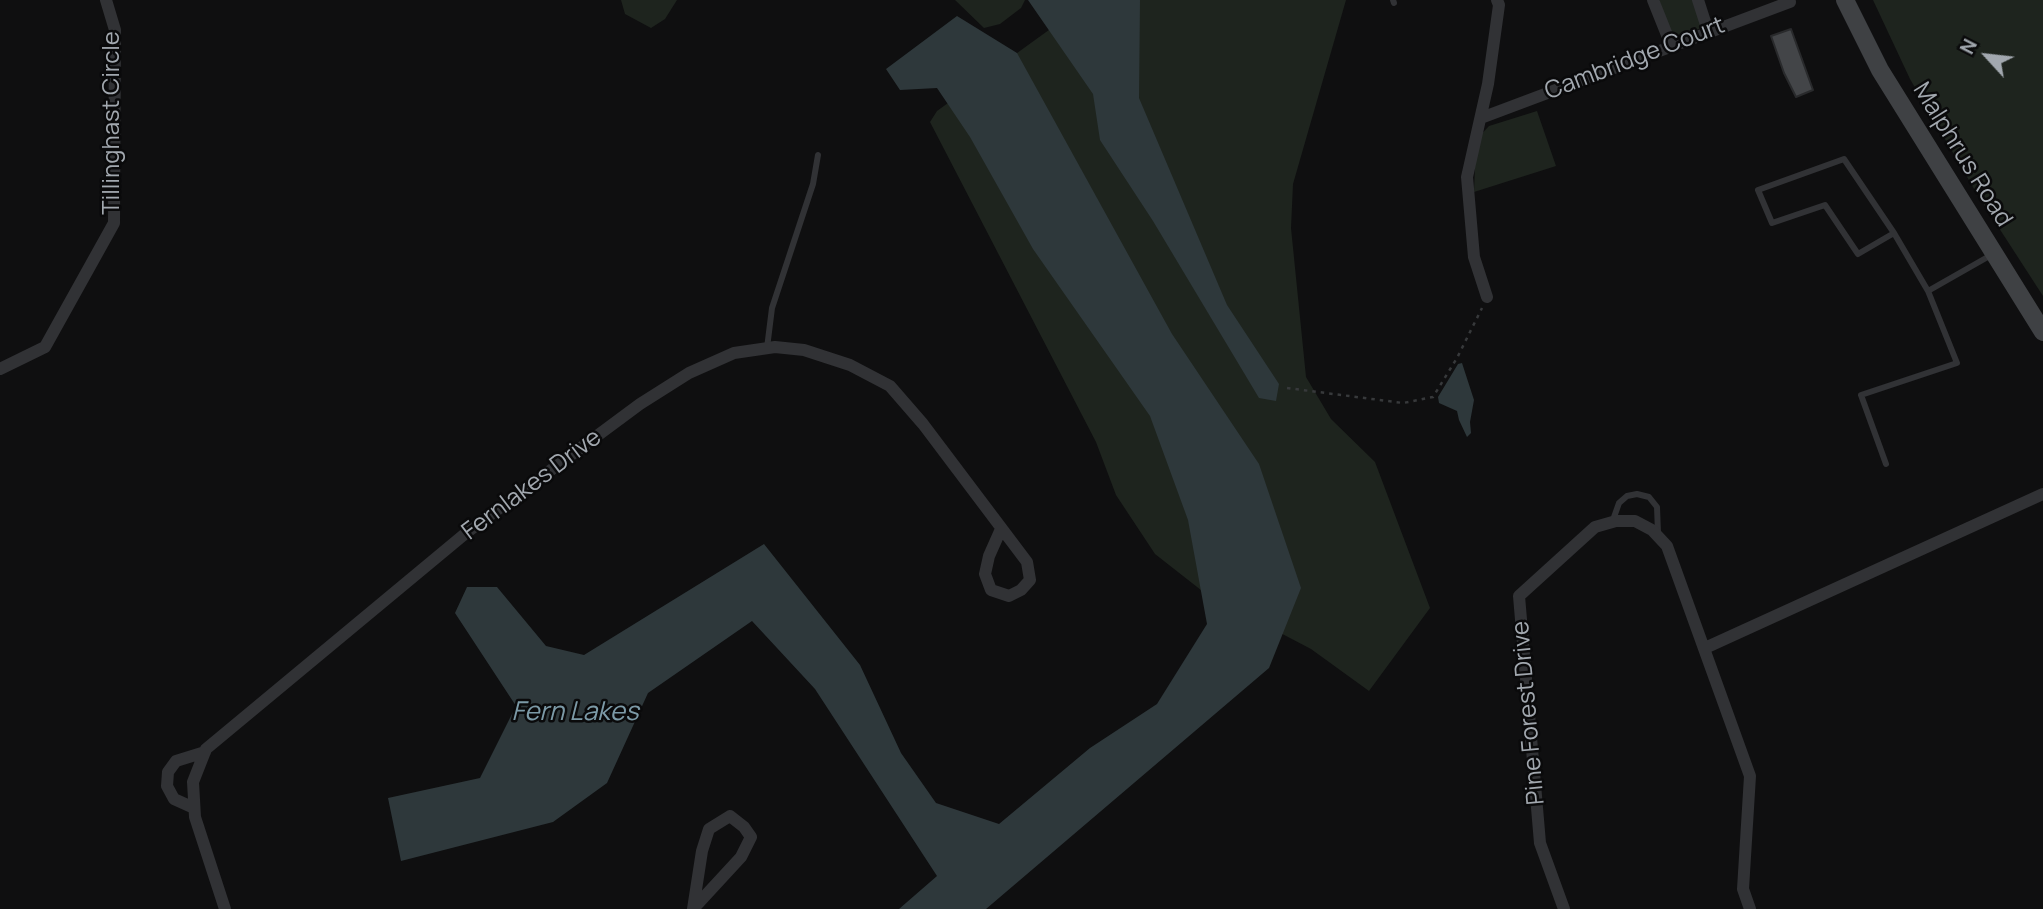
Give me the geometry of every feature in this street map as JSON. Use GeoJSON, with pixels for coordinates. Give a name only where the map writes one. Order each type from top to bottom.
{"type":"FeatureCollection","features":[{"type":"Feature","properties":{"kind":"street","name":"Tillinghast Circle"},"geometry":{"type":"LineString","coordinates":[[0,369],[45,347],[114,223],[116,30],[106,0]]}},
{"type":"Feature","properties":{"kind":"street"},"geometry":{"type":"LineString","coordinates":[[1487,298],[1474,257],[1467,177],[1488,84],[1498,2],[1512,0]]}},
{"type":"Feature","properties":{"kind":"street"},"geometry":{"type":"LineString","coordinates":[[1653,0],[1671,45]]}},
{"type":"Feature","properties":{"kind":"street"},"geometry":{"type":"LineString","coordinates":[[1698,0],[1708,31]]}},
{"type":"Feature","properties":{"kind":"street","name":"Malphrus Road"},"geometry":{"type":"LineString","coordinates":[[1845,0],[1880,70],[2043,332]]}},
{"type":"Feature","properties":{"kind":"street","name":"Cambridge Court"},"geometry":{"type":"LineString","coordinates":[[1481,118],[1790,2]]}},
{"type":"Feature","properties":{"kind":"street","name":"Fernlakes Drive"},"geometry":{"type":"LineString","coordinates":[[205,752],[466,533],[640,404],[689,373],[734,353],[767,348],[804,350],[850,365],[890,386],[923,424],[1027,562],[1030,580],[1021,590],[1009,596],[991,590],[985,574],[989,556],[1001,529]]}},
{"type":"Feature","properties":{"kind":"street"},"geometry":{"type":"LineString","coordinates":[[1705,648],[2043,494]]}},
{"type":"Feature","properties":{"kind":"street"},"geometry":{"type":"LineString","coordinates":[[1612,522],[1635,521],[1652,530],[1667,546],[1705,648],[1750,776],[1743,889],[1750,909]]}},
{"type":"Feature","properties":{"kind":"street","name":"Pine Forest Drive"},"geometry":{"type":"LineString","coordinates":[[1564,909],[1540,843],[1519,596],[1595,527],[1612,522]]}},
{"type":"Feature","properties":{"kind":"street"},"geometry":{"type":"LineString","coordinates":[[194,808],[174,799],[167,786],[168,772],[176,761],[205,752]]}},
{"type":"Feature","properties":{"kind":"street"},"geometry":{"type":"LineString","coordinates":[[205,752],[193,782],[195,817],[225,909]]}},
{"type":"Feature","properties":{"kind":"street"},"geometry":{"type":"LineString","coordinates":[[730,816],[744,827],[751,837],[741,857],[693,909],[702,850],[709,829],[730,816]]}},
{"type":"Feature","properties":{"kind":"lane"},"geometry":{"type":"LineString","coordinates":[[767,348],[772,309],[813,184],[818,155]]}},
{"type":"Feature","properties":{"kind":"lane"},"geometry":{"type":"LineString","coordinates":[[1886,464],[1861,395],[1958,363],[1928,291],[1894,233],[1844,159],[1758,190],[1772,223],[1825,205],[1858,254],[1894,233]]}},
{"type":"Feature","properties":{"kind":"lane"},"geometry":{"type":"LineString","coordinates":[[1928,291],[1994,253]]}},
{"type":"Feature","properties":{"kind":"lane"},"geometry":{"type":"LineString","coordinates":[[1612,522],[1619,503],[1627,496],[1637,494],[1649,497],[1657,508],[1657,535]]}},
{"type":"Feature","properties":{"kind":"path"},"geometry":{"type":"LineString","coordinates":[[1287,388],[1403,403],[1433,397],[1457,358],[1487,298]]}},
{"type":"Feature","properties":{"kind":"shaded area"},"geometry":{"type":"Polygon","coordinates":[[[621,0],[677,0],[665,19],[651,28],[625,14],[621,0]]]}},
{"type":"Feature","properties":{"kind":"shaded area"},"geometry":{"type":"Polygon","coordinates":[[[955,0],[1025,0],[1021,8],[1000,24],[984,28],[955,0]]]}},
{"type":"Feature","properties":{"kind":"shaded area"},"geometry":{"type":"Polygon","coordinates":[[[1065,0],[1346,0],[1293,184],[1291,228],[1306,377],[1331,419],[1375,462],[1430,608],[1369,691],[1311,649],[1206,594],[1155,554],[1116,495],[1096,442],[930,122],[937,111],[1053,27],[1065,0]]]}},
{"type":"Feature","properties":{"kind":"shaded area"},"geometry":{"type":"Polygon","coordinates":[[[1659,0],[1694,0],[1704,27],[1673,39],[1659,0]]]}},
{"type":"Feature","properties":{"kind":"shaded area"},"geometry":{"type":"Polygon","coordinates":[[[1873,0],[2043,0],[2043,296],[1977,194],[1910,79],[1873,0]]]}},
{"type":"Feature","properties":{"kind":"shaded area"},"geometry":{"type":"Polygon","coordinates":[[[1537,111],[1556,166],[1474,192],[1476,140],[1489,126],[1537,111]]]}},
{"type":"Feature","properties":{"kind":"water"},"geometry":{"type":"Polygon","coordinates":[[[1028,0],[1140,0],[1139,98],[1227,305],[1279,384],[1276,401],[1259,398],[1153,221],[1100,140],[1093,94],[1028,0]]]}},
{"type":"Feature","properties":{"kind":"water","name":"Fern Lakes"},"geometry":{"type":"Polygon","coordinates":[[[957,16],[1017,53],[1172,334],[1259,464],[1301,588],[1269,668],[986,909],[899,909],[937,876],[815,689],[752,621],[648,693],[607,783],[553,822],[401,861],[388,798],[480,778],[516,706],[455,613],[467,587],[497,587],[546,646],[584,655],[764,544],[860,665],[901,753],[936,803],[999,824],[1090,748],[1157,704],[1207,624],[1188,520],[1150,416],[1033,249],[970,137],[937,88],[900,90],[886,69],[957,16]]]}},
{"type":"Feature","properties":{"kind":"water"},"geometry":{"type":"Polygon","coordinates":[[[1462,363],[1474,400],[1471,433],[1467,437],[1457,411],[1439,403],[1438,397],[1458,364],[1462,363]]]}},
{"type":"Feature","properties":{"kind":"building"},"geometry":{"type":"Polygon","coordinates":[[[1791,29],[1813,90],[1796,97],[1771,36],[1791,29]]]}}]}
